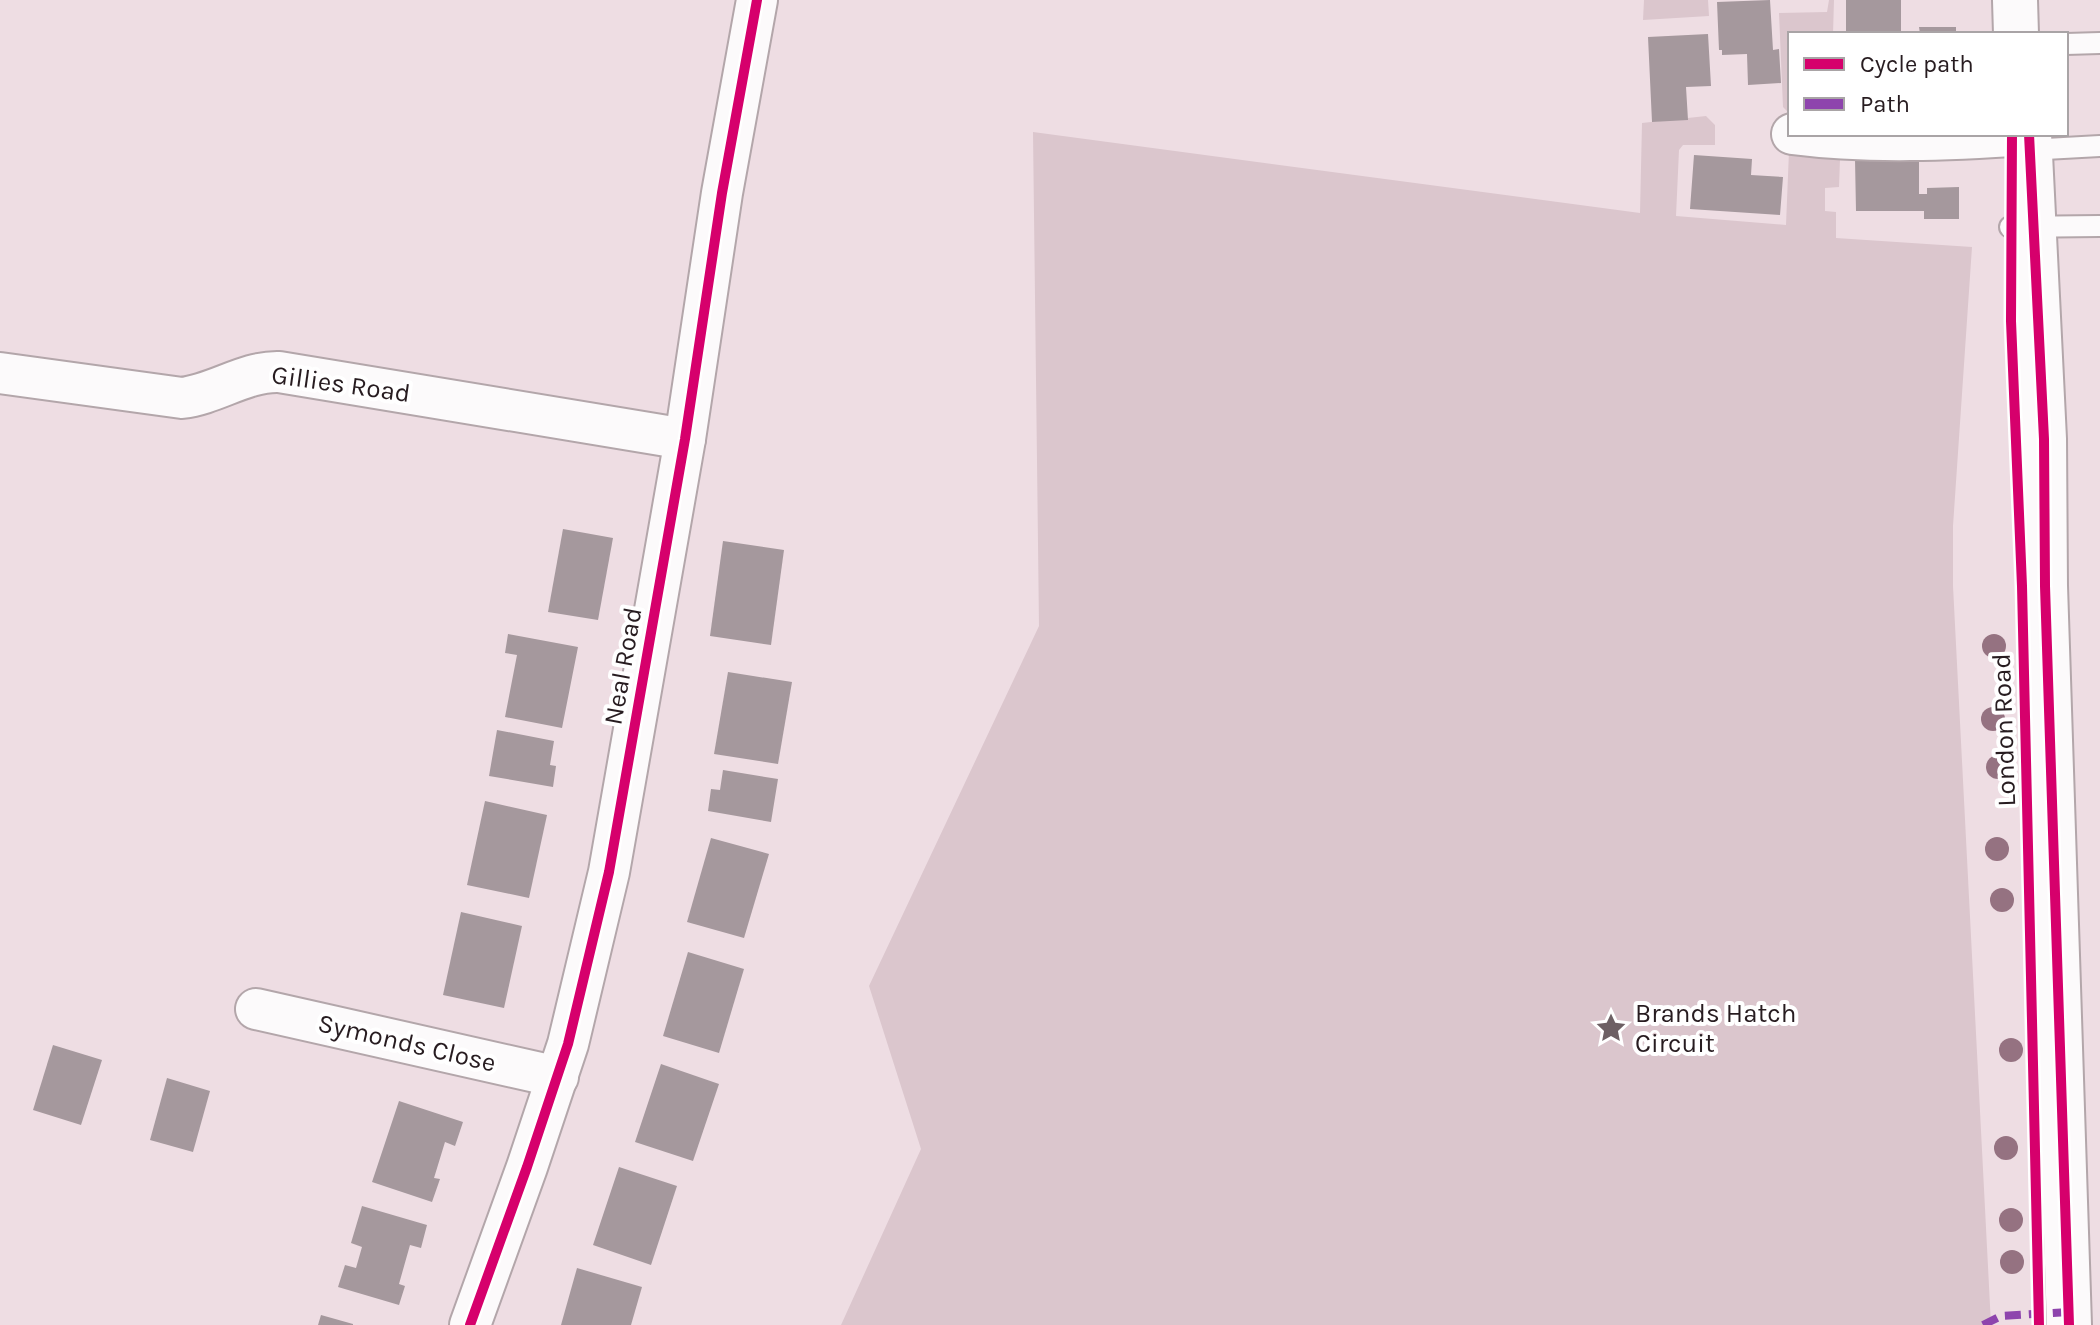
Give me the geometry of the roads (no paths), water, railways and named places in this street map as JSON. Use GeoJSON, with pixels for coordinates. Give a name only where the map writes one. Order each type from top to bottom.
{"type":"FeatureCollection","features":[{"type":"Feature","properties":{"kind":"main road"},"geometry":{"type":"LineString","coordinates":[[2015,0],[2016,32]]}},
{"type":"Feature","properties":{"kind":"main road","name":"London Road"},"geometry":{"type":"LineString","coordinates":[[2021,140],[2023,227],[2044,439],[2045,586],[2069,1325]]}},
{"type":"Feature","properties":{"kind":"main road","name":"London Road"},"geometry":{"type":"LineString","coordinates":[[2023,227],[2012,337],[2030,861],[2039,1325]]}},
{"type":"Feature","properties":{"kind":"street","name":"Neal Road"},"geometry":{"type":"LineString","coordinates":[[470,1325],[558,1077],[609,872],[685,439],[722,193],[757,0]]}},
{"type":"Feature","properties":{"kind":"street"},"geometry":{"type":"LineString","coordinates":[[1805,136],[1826,139],[2021,140]]}},
{"type":"Feature","properties":{"kind":"street","name":"Gillies Road"},"geometry":{"type":"LineString","coordinates":[[0,373],[156,397],[182,398],[203,396],[265,371],[279,372],[685,439]]}},
{"type":"Feature","properties":{"kind":"street","name":"Symonds Close"},"geometry":{"type":"LineString","coordinates":[[256,1009],[558,1077]]}},
{"type":"Feature","properties":{"kind":"lane"},"geometry":{"type":"LineString","coordinates":[[2068,44],[2100,43]]}},
{"type":"Feature","properties":{"kind":"lane"},"geometry":{"type":"LineString","coordinates":[[2021,140],[2100,146]]}},
{"type":"Feature","properties":{"kind":"lane"},"geometry":{"type":"LineString","coordinates":[[2023,227],[2100,226]]}},
{"type":"Feature","properties":{"kind":"place","name":"Brands Hatch Circuit"},"geometry":{"type":"Point","coordinates":[1611,1028]}}]}
